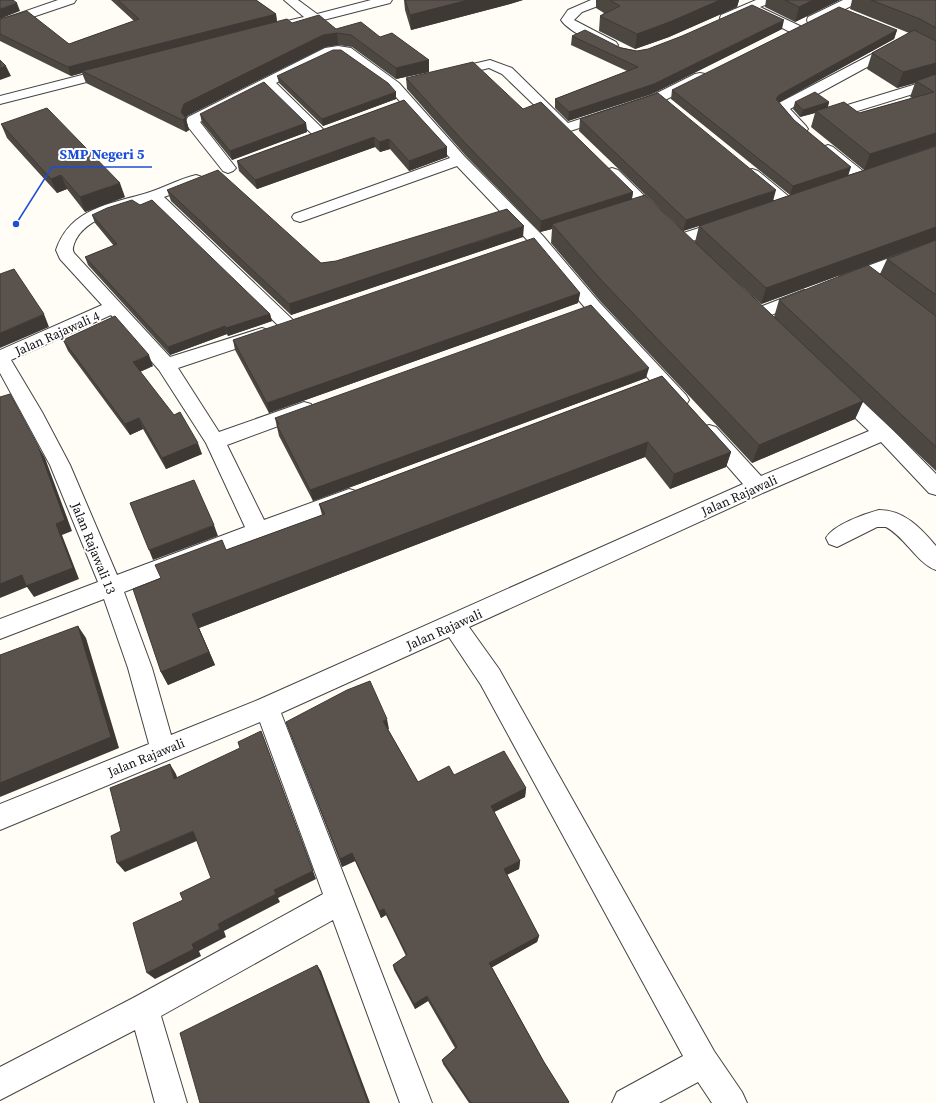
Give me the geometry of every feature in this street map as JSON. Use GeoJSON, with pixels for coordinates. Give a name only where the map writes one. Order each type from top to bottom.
{"type":"FeatureCollection","features":[{"type":"Feature","properties":{"kind":"street"},"geometry":{"type":"LineString","coordinates":[[0,24],[70,0]]}},
{"type":"Feature","properties":{"kind":"street"},"geometry":{"type":"LineString","coordinates":[[290,0],[314,18]]}},
{"type":"Feature","properties":{"kind":"street"},"geometry":{"type":"LineString","coordinates":[[278,28],[386,0]]}},
{"type":"Feature","properties":{"kind":"street"},"geometry":{"type":"LineString","coordinates":[[602,0],[575,11],[567,20],[570,24],[621,50]]}},
{"type":"Feature","properties":{"kind":"street"},"geometry":{"type":"LineString","coordinates":[[736,0],[795,29]]}},
{"type":"Feature","properties":{"kind":"street"},"geometry":{"type":"LineString","coordinates":[[716,22],[766,0]]}},
{"type":"Feature","properties":{"kind":"street"},"geometry":{"type":"LineString","coordinates":[[781,36],[853,0]]}},
{"type":"Feature","properties":{"kind":"street"},"geometry":{"type":"LineString","coordinates":[[836,9],[851,15]]}},
{"type":"Feature","properties":{"kind":"street"},"geometry":{"type":"LineString","coordinates":[[863,179],[797,126],[782,109],[782,107],[908,39],[894,33]]}},
{"type":"Feature","properties":{"kind":"street"},"geometry":{"type":"LineString","coordinates":[[258,531],[215,441],[166,365],[66,256],[64,245],[76,227],[86,219],[103,211],[153,196],[223,170],[192,121],[195,118],[330,51],[338,50],[346,51],[402,84],[400,105],[460,160],[537,240],[586,309],[662,382],[758,486]]}},
{"type":"Feature","properties":{"kind":"street"},"geometry":{"type":"LineString","coordinates":[[432,78],[490,64],[499,67],[507,71],[572,134],[658,98],[713,70]]}},
{"type":"Feature","properties":{"kind":"street"},"geometry":{"type":"LineString","coordinates":[[0,100],[123,69]]}},
{"type":"Feature","properties":{"kind":"street"},"geometry":{"type":"LineString","coordinates":[[267,82],[321,135]]}},
{"type":"Feature","properties":{"kind":"street"},"geometry":{"type":"LineString","coordinates":[[797,126],[936,82]]}},
{"type":"Feature","properties":{"kind":"street"},"geometry":{"type":"LineString","coordinates":[[658,98],[670,108]]}},
{"type":"Feature","properties":{"kind":"street"},"geometry":{"type":"LineString","coordinates":[[300,217],[460,160]]}},
{"type":"Feature","properties":{"kind":"street"},"geometry":{"type":"LineString","coordinates":[[601,162],[686,245],[737,220]]}},
{"type":"Feature","properties":{"kind":"street"},"geometry":{"type":"LineString","coordinates":[[738,163],[780,206],[802,198]]}},
{"type":"Feature","properties":{"kind":"street"},"geometry":{"type":"LineString","coordinates":[[153,196],[296,323],[166,365]]}},
{"type":"Feature","properties":{"kind":"street"},"geometry":{"type":"LineString","coordinates":[[628,212],[646,206]]}},
{"type":"Feature","properties":{"kind":"street"},"geometry":{"type":"LineString","coordinates":[[758,314],[936,246]]}},
{"type":"Feature","properties":{"kind":"street"},"geometry":{"type":"LineString","coordinates":[[864,273],[882,287]]}},
{"type":"Feature","properties":{"kind":"street","name":"Jalan Rajawali 4"},"geometry":{"type":"LineString","coordinates":[[0,357],[113,307]]}},
{"type":"Feature","properties":{"kind":"street","name":"Jalan Rajawali 13"},"geometry":{"type":"LineString","coordinates":[[0,357],[32,412],[60,465],[111,587],[140,668],[163,750]]}},
{"type":"Feature","properties":{"kind":"street"},"geometry":{"type":"LineString","coordinates":[[827,379],[884,433],[936,487]]}},
{"type":"Feature","properties":{"kind":"street"},"geometry":{"type":"LineString","coordinates":[[640,390],[662,382]]}},
{"type":"Feature","properties":{"kind":"street"},"geometry":{"type":"LineString","coordinates":[[215,441],[319,404]]}},
{"type":"Feature","properties":{"kind":"street","name":"Jalan Rajawali"},"geometry":{"type":"LineString","coordinates":[[0,817],[267,708],[454,625],[758,486],[884,433]]}},
{"type":"Feature","properties":{"kind":"street"},"geometry":{"type":"LineString","coordinates":[[0,629],[370,490]]}},
{"type":"Feature","properties":{"kind":"street"},"geometry":{"type":"LineString","coordinates":[[837,538],[879,518],[889,519],[901,524],[936,561]]}},
{"type":"Feature","properties":{"kind":"street"},"geometry":{"type":"LineString","coordinates":[[454,625],[490,677],[703,1062],[731,1103]]}},
{"type":"Feature","properties":{"kind":"street"},"geometry":{"type":"LineString","coordinates":[[267,708],[416,1103]]}},
{"type":"Feature","properties":{"kind":"street"},"geometry":{"type":"LineString","coordinates":[[0,1084],[144,1009],[340,900]]}},
{"type":"Feature","properties":{"kind":"street"},"geometry":{"type":"LineString","coordinates":[[144,1009],[171,1103]]}},
{"type":"Feature","properties":{"kind":"street"},"geometry":{"type":"LineString","coordinates":[[628,1103],[703,1062]]}},
{"type":"Feature","properties":{"kind":"building"},"geometry":{"type":"Polygon","coordinates":[[[0,0],[13,0],[17,3],[0,9],[0,0]]]}},
{"type":"Feature","properties":{"kind":"building"},"geometry":{"type":"Polygon","coordinates":[[[118,0],[256,0],[276,14],[68,67],[0,34],[0,19],[27,11],[69,44],[139,19],[118,0]]]}},
{"type":"Feature","properties":{"kind":"building"},"geometry":{"type":"Polygon","coordinates":[[[405,0],[468,0],[410,15],[405,0]]]}},
{"type":"Feature","properties":{"kind":"building"},"geometry":{"type":"Polygon","coordinates":[[[610,0],[720,0],[672,21],[637,34],[600,16],[620,6],[610,0]]]}},
{"type":"Feature","properties":{"kind":"building"},"geometry":{"type":"Polygon","coordinates":[[[785,0],[813,0],[799,7],[785,0]]]}},
{"type":"Feature","properties":{"kind":"building"},"geometry":{"type":"Polygon","coordinates":[[[871,0],[936,0],[936,28],[920,19],[871,0]]]}},
{"type":"Feature","properties":{"kind":"building"},"geometry":{"type":"Polygon","coordinates":[[[752,5],[784,20],[654,84],[569,112],[555,99],[638,67],[572,36],[585,30],[621,48],[637,51],[648,49],[682,36],[752,5]]]}},
{"type":"Feature","properties":{"kind":"building"},"geometry":{"type":"Polygon","coordinates":[[[839,7],[897,30],[779,95],[776,99],[794,120],[851,167],[793,186],[672,90],[839,7]]]}},
{"type":"Feature","properties":{"kind":"building"},"geometry":{"type":"Polygon","coordinates":[[[319,15],[336,29],[361,22],[380,37],[392,33],[429,60],[396,68],[351,35],[337,33],[323,35],[184,104],[181,112],[186,118],[182,120],[82,71],[287,19],[292,23],[319,15]]]}},
{"type":"Feature","properties":{"kind":"building"},"geometry":{"type":"Polygon","coordinates":[[[914,30],[936,41],[936,63],[903,72],[872,53],[914,30]]]}},
{"type":"Feature","properties":{"kind":"building"},"geometry":{"type":"Polygon","coordinates":[[[333,50],[341,50],[388,83],[396,92],[322,119],[277,76],[333,50]]]}},
{"type":"Feature","properties":{"kind":"building"},"geometry":{"type":"Polygon","coordinates":[[[0,60],[6,66],[0,68],[0,60]]]}},
{"type":"Feature","properties":{"kind":"building"},"geometry":{"type":"Polygon","coordinates":[[[473,62],[523,109],[541,102],[633,192],[541,221],[466,144],[406,78],[473,62]]]}},
{"type":"Feature","properties":{"kind":"building"},"geometry":{"type":"Polygon","coordinates":[[[936,74],[936,133],[870,154],[816,111],[844,102],[859,113],[934,92],[916,81],[936,74]]]}},
{"type":"Feature","properties":{"kind":"building"},"geometry":{"type":"Polygon","coordinates":[[[264,82],[306,123],[230,151],[200,114],[264,82]]]}},
{"type":"Feature","properties":{"kind":"building"},"geometry":{"type":"Polygon","coordinates":[[[815,92],[829,102],[803,110],[795,102],[815,92]]]}},
{"type":"Feature","properties":{"kind":"building"},"geometry":{"type":"Polygon","coordinates":[[[658,93],[776,190],[686,220],[580,119],[658,93]]]}},
{"type":"Feature","properties":{"kind":"building"},"geometry":{"type":"Polygon","coordinates":[[[404,100],[447,147],[409,161],[389,139],[379,142],[374,137],[255,180],[237,161],[404,100]]]}},
{"type":"Feature","properties":{"kind":"building"},"geometry":{"type":"Polygon","coordinates":[[[47,108],[120,183],[80,197],[61,175],[51,179],[1,124],[47,108]]]}},
{"type":"Feature","properties":{"kind":"building"},"geometry":{"type":"Polygon","coordinates":[[[936,146],[936,227],[766,288],[699,226],[936,146]]]}},
{"type":"Feature","properties":{"kind":"building"},"geometry":{"type":"Polygon","coordinates":[[[218,170],[321,263],[336,261],[507,209],[524,226],[289,304],[167,190],[218,170]]]}},
{"type":"Feature","properties":{"kind":"building"},"geometry":{"type":"Polygon","coordinates":[[[645,195],[863,401],[759,445],[603,282],[552,224],[645,195]]]}},
{"type":"Feature","properties":{"kind":"building"},"geometry":{"type":"Polygon","coordinates":[[[132,200],[140,205],[152,200],[270,314],[226,328],[225,326],[168,347],[85,257],[117,244],[92,215],[107,208],[132,200]]]}},
{"type":"Feature","properties":{"kind":"building"},"geometry":{"type":"Polygon","coordinates":[[[534,238],[580,293],[267,403],[233,340],[534,238]]]}},
{"type":"Feature","properties":{"kind":"building"},"geometry":{"type":"Polygon","coordinates":[[[936,240],[936,295],[887,259],[936,240]]]}},
{"type":"Feature","properties":{"kind":"building"},"geometry":{"type":"Polygon","coordinates":[[[868,265],[936,316],[936,447],[779,300],[868,265]]]}},
{"type":"Feature","properties":{"kind":"building"},"geometry":{"type":"Polygon","coordinates":[[[14,269],[44,314],[0,333],[0,274],[14,269]]]}},
{"type":"Feature","properties":{"kind":"building"},"geometry":{"type":"Polygon","coordinates":[[[591,305],[649,368],[310,490],[277,425],[279,424],[275,418],[591,305]]]}},
{"type":"Feature","properties":{"kind":"building"},"geometry":{"type":"Polygon","coordinates":[[[115,316],[149,355],[133,362],[174,415],[180,412],[198,443],[162,458],[139,418],[125,424],[63,340],[115,316]]]}},
{"type":"Feature","properties":{"kind":"building"},"geometry":{"type":"Polygon","coordinates":[[[662,376],[731,452],[674,474],[648,442],[192,614],[209,652],[161,672],[133,589],[161,578],[155,565],[222,540],[226,550],[325,514],[319,504],[662,376]]]}},
{"type":"Feature","properties":{"kind":"building"},"geometry":{"type":"Polygon","coordinates":[[[10,394],[38,446],[65,520],[56,524],[73,568],[26,586],[22,575],[0,584],[0,397],[10,394]]]}},
{"type":"Feature","properties":{"kind":"building"},"geometry":{"type":"Polygon","coordinates":[[[194,480],[214,525],[149,550],[130,503],[194,480]]]}},
{"type":"Feature","properties":{"kind":"building"},"geometry":{"type":"Polygon","coordinates":[[[78,626],[111,737],[0,783],[0,655],[78,626]]]}},
{"type":"Feature","properties":{"kind":"building"},"geometry":{"type":"Polygon","coordinates":[[[370,681],[387,719],[383,721],[418,782],[449,766],[454,775],[504,751],[526,788],[491,806],[520,861],[504,869],[539,936],[489,963],[544,1062],[569,1102],[568,1103],[471,1103],[442,1060],[457,1047],[427,996],[414,1004],[393,965],[407,955],[384,909],[379,911],[352,853],[340,859],[286,722],[347,690],[370,681]]]}},
{"type":"Feature","properties":{"kind":"building"},"geometry":{"type":"Polygon","coordinates":[[[261,731],[313,871],[274,890],[276,894],[218,924],[220,929],[192,944],[194,949],[147,973],[133,923],[183,900],[180,893],[211,878],[193,831],[117,863],[111,836],[121,831],[110,788],[170,764],[174,779],[240,748],[238,742],[261,731]]]}},
{"type":"Feature","properties":{"kind":"building"},"geometry":{"type":"Polygon","coordinates":[[[317,965],[368,1103],[200,1103],[180,1033],[317,965]]]}},
{"type":"Feature","properties":{"kind":"place","name":"SMP Negeri 5"},"geometry":{"type":"Point","coordinates":[16,224]}}]}
